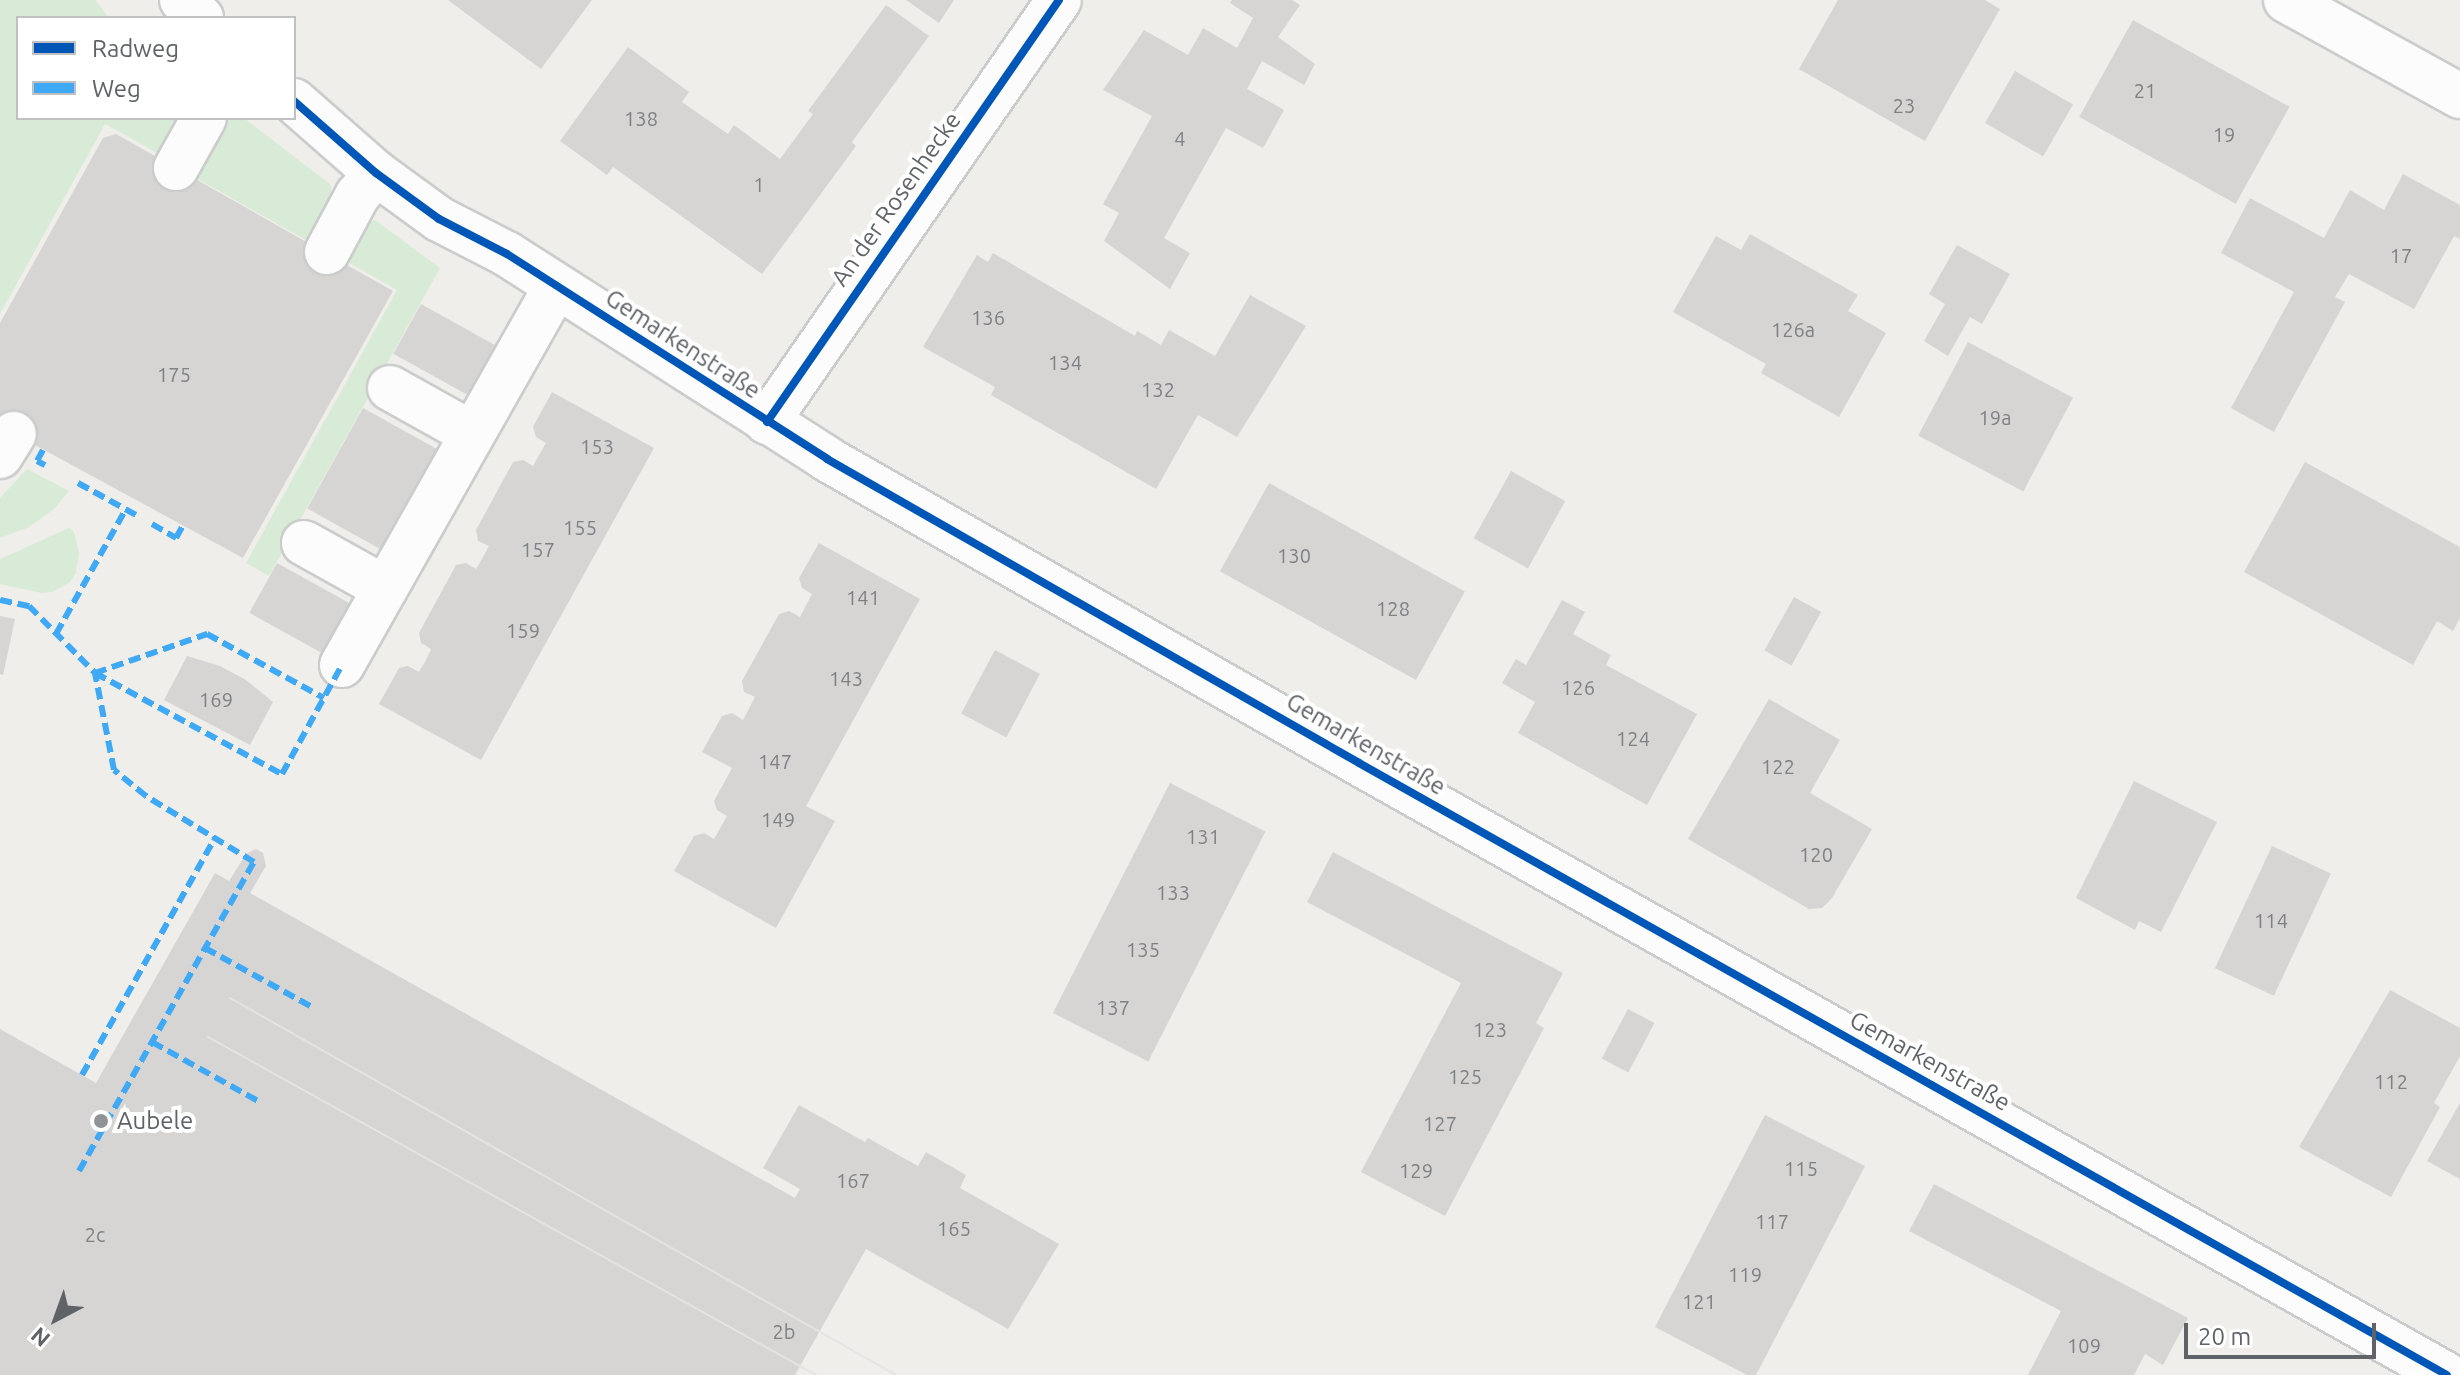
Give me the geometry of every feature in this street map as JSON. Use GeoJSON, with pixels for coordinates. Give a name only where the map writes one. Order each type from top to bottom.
{"type":"FeatureCollection","features":[{"type":"Feature","properties":{"kind":"street"},"geometry":{"type":"LineString","coordinates":[[182,0],[199,16]]}},
{"type":"Feature","properties":{"kind":"street","name":"An der Rosenhecke"},"geometry":{"type":"LineString","coordinates":[[767,422],[1059,0]]}},
{"type":"Feature","properties":{"kind":"street"},"geometry":{"type":"LineString","coordinates":[[2286,0],[2460,96]]}},
{"type":"Feature","properties":{"kind":"street","name":"Gemarkenstraße"},"geometry":{"type":"LineString","coordinates":[[296,103],[376,173],[439,219],[507,254],[767,422],[1359,763],[2447,1375]]}},
{"type":"Feature","properties":{"kind":"street"},"geometry":{"type":"LineString","coordinates":[[176,168],[203,120]]}},
{"type":"Feature","properties":{"kind":"street"},"geometry":{"type":"LineString","coordinates":[[327,252],[357,196],[376,173]]}},
{"type":"Feature","properties":{"kind":"street"},"geometry":{"type":"LineString","coordinates":[[342,665],[556,286]]}},
{"type":"Feature","properties":{"kind":"street"},"geometry":{"type":"LineString","coordinates":[[390,388],[471,433]]}},
{"type":"Feature","properties":{"kind":"street"},"geometry":{"type":"LineString","coordinates":[[304,543],[385,588]]}},
{"type":"Feature","properties":{"kind":"green space"},"geometry":{"type":"Polygon","coordinates":[[[0,0],[95,0],[107,16],[16,16],[16,120],[180,120],[161,155],[105,124],[0,314],[0,0]]]}},
{"type":"Feature","properties":{"kind":"green space"},"geometry":{"type":"Polygon","coordinates":[[[227,120],[247,120],[331,185],[331,199],[308,241],[196,178],[227,120]]]}},
{"type":"Feature","properties":{"kind":"green space"},"geometry":{"type":"Polygon","coordinates":[[[375,220],[440,268],[269,576],[246,563],[397,290],[344,260],[364,225],[375,220]]]}},
{"type":"Feature","properties":{"kind":"green space"},"geometry":{"type":"Polygon","coordinates":[[[27,469],[69,491],[54,509],[29,527],[0,538],[0,498],[27,469]]]}},
{"type":"Feature","properties":{"kind":"green space"},"geometry":{"type":"Polygon","coordinates":[[[69,528],[74,532],[79,553],[76,573],[70,582],[52,592],[42,593],[0,584],[0,559],[69,528]]]}},
{"type":"Feature","properties":{"kind":"building"},"geometry":{"type":"Polygon","coordinates":[[[448,0],[592,0],[541,69],[448,0]]]}},
{"type":"Feature","properties":{"kind":"building"},"geometry":{"type":"Polygon","coordinates":[[[906,0],[954,0],[939,23],[906,0]]]}},
{"type":"Feature","properties":{"kind":"building"},"geometry":{"type":"Polygon","coordinates":[[[1232,0],[1292,0],[1300,5],[1278,37],[1315,64],[1304,85],[1262,61],[1247,89],[1284,110],[1263,148],[1226,128],[1164,238],[1190,253],[1170,289],[1104,241],[1119,213],[1103,204],[1152,116],[1103,90],[1144,30],[1188,55],[1203,28],[1237,48],[1253,18],[1230,3],[1232,0]]]}},
{"type":"Feature","properties":{"kind":"building"},"geometry":{"type":"Polygon","coordinates":[[[1838,0],[1985,0],[2000,9],[1925,141],[1799,69],[1838,0]]]}},
{"type":"Feature","properties":{"kind":"building"},"geometry":{"type":"Polygon","coordinates":[[[886,5],[929,36],[852,142],[856,146],[762,274],[613,167],[607,175],[560,141],[628,47],[689,92],[682,102],[728,134],[734,125],[780,159],[813,114],[808,111],[886,5]]]}},
{"type":"Feature","properties":{"kind":"building"},"geometry":{"type":"Polygon","coordinates":[[[2133,20],[2290,107],[2236,204],[2079,117],[2133,20]]]}},
{"type":"Feature","properties":{"kind":"building"},"geometry":{"type":"Polygon","coordinates":[[[2015,71],[2073,104],[2043,156],[1985,123],[2015,71]]]}},
{"type":"Feature","properties":{"kind":"building"},"geometry":{"type":"Polygon","coordinates":[[[116,134],[393,291],[243,558],[0,426],[0,323],[103,138],[116,134]]]}},
{"type":"Feature","properties":{"kind":"building"},"geometry":{"type":"Polygon","coordinates":[[[2403,174],[2460,205],[2460,239],[2454,236],[2414,309],[2349,274],[2335,297],[2345,302],[2274,432],[2231,408],[2294,292],[2221,253],[2250,198],[2324,238],[2350,190],[2384,210],[2403,174]]]}},
{"type":"Feature","properties":{"kind":"building"},"geometry":{"type":"Polygon","coordinates":[[[1750,234],[1858,295],[1848,311],[1886,333],[1839,417],[1761,373],[1766,364],[1673,312],[1716,236],[1741,250],[1750,234]]]}},
{"type":"Feature","properties":{"kind":"building"},"geometry":{"type":"Polygon","coordinates":[[[1957,245],[2010,274],[1982,324],[1970,317],[1948,356],[1924,341],[1945,304],[1929,294],[1957,245]]]}},
{"type":"Feature","properties":{"kind":"building"},"geometry":{"type":"Polygon","coordinates":[[[993,253],[1135,336],[1137,331],[1161,345],[1169,330],[1215,356],[1250,295],[1306,326],[1237,437],[1198,415],[1156,489],[991,395],[995,387],[923,347],[977,255],[988,262],[993,253]]]}},
{"type":"Feature","properties":{"kind":"building"},"geometry":{"type":"Polygon","coordinates":[[[421,304],[496,346],[469,396],[393,354],[421,304]]]}},
{"type":"Feature","properties":{"kind":"building"},"geometry":{"type":"Polygon","coordinates":[[[1968,342],[2073,398],[2023,491],[1918,436],[1968,342]]]}},
{"type":"Feature","properties":{"kind":"building"},"geometry":{"type":"Polygon","coordinates":[[[552,392],[654,448],[481,760],[379,704],[399,668],[408,666],[419,672],[426,660],[431,649],[421,643],[419,633],[456,565],[466,563],[476,569],[483,557],[489,546],[478,541],[476,530],[513,462],[523,460],[533,466],[546,443],[536,437],[533,427],[552,392]]]}},
{"type":"Feature","properties":{"kind":"building"},"geometry":{"type":"Polygon","coordinates":[[[363,408],[437,449],[382,550],[307,509],[363,408]]]}},
{"type":"Feature","properties":{"kind":"building"},"geometry":{"type":"Polygon","coordinates":[[[2305,462],[2460,547],[2460,618],[2453,631],[2437,621],[2413,665],[2244,572],[2305,462]]]}},
{"type":"Feature","properties":{"kind":"building"},"geometry":{"type":"Polygon","coordinates":[[[1511,471],[1565,501],[1528,568],[1474,538],[1511,471]]]}},
{"type":"Feature","properties":{"kind":"building"},"geometry":{"type":"Polygon","coordinates":[[[1269,483],[1465,592],[1416,680],[1220,571],[1269,483]]]}},
{"type":"Feature","properties":{"kind":"building"},"geometry":{"type":"Polygon","coordinates":[[[819,543],[920,599],[806,806],[835,821],[776,928],[674,871],[694,836],[704,833],[714,839],[727,816],[717,810],[714,801],[732,768],[702,752],[722,716],[732,713],[743,720],[755,697],[744,692],[742,681],[779,614],[789,611],[800,617],[812,594],[802,588],[799,578],[819,543]]]}},
{"type":"Feature","properties":{"kind":"building"},"geometry":{"type":"Polygon","coordinates":[[[277,563],[351,604],[324,654],[249,613],[277,563]]]}},
{"type":"Feature","properties":{"kind":"building"},"geometry":{"type":"Polygon","coordinates":[[[1794,597],[1821,612],[1792,665],[1764,650],[1794,597]]]}},
{"type":"Feature","properties":{"kind":"building"},"geometry":{"type":"Polygon","coordinates":[[[1562,600],[1585,612],[1573,634],[1611,655],[1606,665],[1697,714],[1647,805],[1518,733],[1535,702],[1502,683],[1516,659],[1526,665],[1562,600]]]}},
{"type":"Feature","properties":{"kind":"building"},"geometry":{"type":"Polygon","coordinates":[[[0,616],[15,619],[3,675],[0,674],[0,616]]]}},
{"type":"Feature","properties":{"kind":"building"},"geometry":{"type":"Polygon","coordinates":[[[995,650],[1040,674],[1006,738],[961,714],[995,650]]]}},
{"type":"Feature","properties":{"kind":"building"},"geometry":{"type":"Polygon","coordinates":[[[187,656],[220,666],[246,680],[273,702],[250,745],[164,700],[187,656]]]}},
{"type":"Feature","properties":{"kind":"building"},"geometry":{"type":"Polygon","coordinates":[[[1769,699],[1840,740],[1810,793],[1872,829],[1832,898],[1822,908],[1809,909],[1688,839],[1769,699]]]}},
{"type":"Feature","properties":{"kind":"building"},"geometry":{"type":"Polygon","coordinates":[[[2134,781],[2217,822],[2161,932],[2139,921],[2135,930],[2076,898],[2134,781]]]}},
{"type":"Feature","properties":{"kind":"building"},"geometry":{"type":"Polygon","coordinates":[[[1170,783],[1265,832],[1148,1061],[1053,1013],[1170,783]]]}},
{"type":"Feature","properties":{"kind":"building"},"geometry":{"type":"Polygon","coordinates":[[[2272,846],[2331,873],[2274,996],[2215,968],[2272,846]]]}},
{"type":"Feature","properties":{"kind":"building"},"geometry":{"type":"Polygon","coordinates":[[[256,849],[263,853],[266,866],[250,893],[795,1198],[800,1189],[763,1168],[799,1105],[865,1142],[868,1138],[918,1166],[926,1152],[966,1175],[960,1188],[1059,1244],[1008,1329],[866,1249],[795,1375],[0,1375],[0,1029],[96,1083],[215,873],[229,881],[246,854],[256,849]]]}},
{"type":"Feature","properties":{"kind":"building"},"geometry":{"type":"Polygon","coordinates":[[[1333,852],[1563,973],[1536,1023],[1544,1028],[1445,1216],[1361,1172],[1461,983],[1307,902],[1333,852]]]}},
{"type":"Feature","properties":{"kind":"building"},"geometry":{"type":"Polygon","coordinates":[[[2390,990],[2460,1028],[2460,1056],[2434,1103],[2440,1107],[2391,1197],[2299,1147],[2390,990]]]}},
{"type":"Feature","properties":{"kind":"building"},"geometry":{"type":"Polygon","coordinates":[[[1628,1009],[1654,1023],[1628,1073],[1602,1058],[1628,1009]]]}},
{"type":"Feature","properties":{"kind":"building"},"geometry":{"type":"Polygon","coordinates":[[[2460,1103],[2460,1179],[2427,1161],[2460,1103]]]}},
{"type":"Feature","properties":{"kind":"building"},"geometry":{"type":"Polygon","coordinates":[[[1765,1115],[1865,1166],[1756,1375],[1747,1375],[1655,1327],[1765,1115]]]}},
{"type":"Feature","properties":{"kind":"building"},"geometry":{"type":"Polygon","coordinates":[[[1934,1184],[2188,1318],[2163,1365],[2145,1354],[2134,1375],[2028,1375],[2061,1311],[1909,1231],[1934,1184]]]}},
{"type":"Feature","properties":{"kind":"tram line"},"geometry":{"type":"LineString","coordinates":[[230,998],[896,1375]]}},
{"type":"Feature","properties":{"kind":"tram line"},"geometry":{"type":"LineString","coordinates":[[208,1037],[816,1375]]}},
{"type":"Feature","properties":{"kind":"marked path"},"geometry":{"type":"LineString","coordinates":[[43,450],[37,461],[45,465]]}},
{"type":"Feature","properties":{"kind":"marked path"},"geometry":{"type":"LineString","coordinates":[[78,483],[136,515]]}},
{"type":"Feature","properties":{"kind":"marked path"},"geometry":{"type":"LineString","coordinates":[[56,634],[126,509]]}},
{"type":"Feature","properties":{"kind":"marked path"},"geometry":{"type":"LineString","coordinates":[[152,524],[176,538],[182,527]]}},
{"type":"Feature","properties":{"kind":"marked path"},"geometry":{"type":"LineString","coordinates":[[0,600],[29,606],[95,673],[282,774],[342,665]]}},
{"type":"Feature","properties":{"kind":"marked path"},"geometry":{"type":"LineString","coordinates":[[95,673],[207,634],[324,698]]}},
{"type":"Feature","properties":{"kind":"marked path"},"geometry":{"type":"LineString","coordinates":[[79,1171],[254,862],[146,796],[114,770],[95,673]]}},
{"type":"Feature","properties":{"kind":"marked path"},"geometry":{"type":"LineString","coordinates":[[82,1075],[215,838]]}},
{"type":"Feature","properties":{"kind":"marked path"},"geometry":{"type":"LineString","coordinates":[[205,948],[312,1007]]}},
{"type":"Feature","properties":{"kind":"marked path"},"geometry":{"type":"LineString","coordinates":[[152,1042],[258,1101]]}},
{"type":"Feature","properties":{"kind":"cycle path"},"geometry":{"type":"LineString","coordinates":[[767,422],[1059,0]]}},
{"type":"Feature","properties":{"kind":"cycle path"},"geometry":{"type":"LineString","coordinates":[[296,103],[376,173],[439,219],[507,254],[827,459],[1359,763],[2447,1375]]}},
{"type":"Feature","properties":{"kind":"place","name":"Aubele"},"geometry":{"type":"Point","coordinates":[101,1121]}}]}
